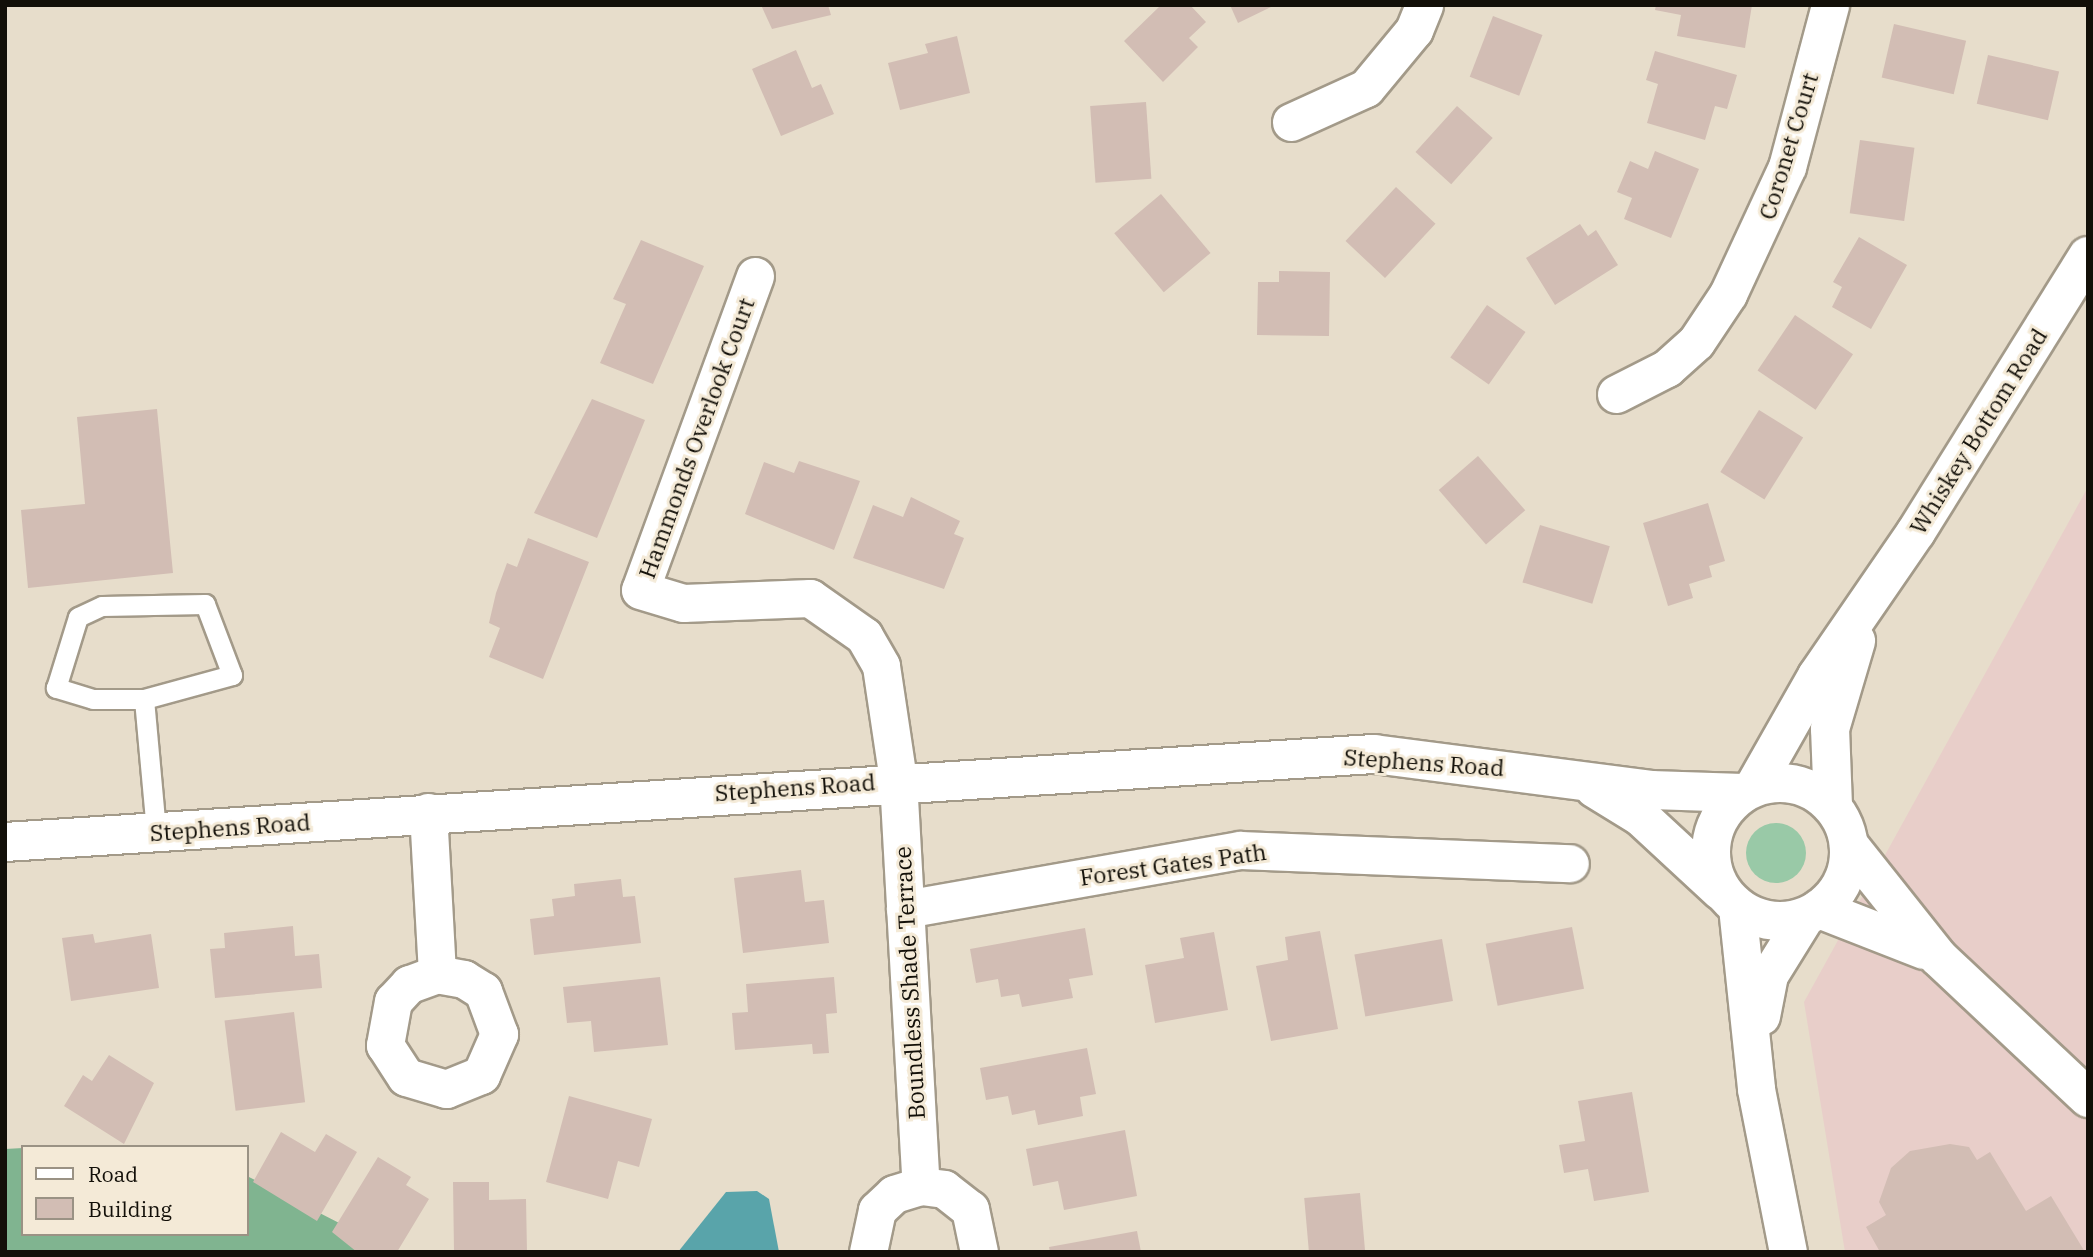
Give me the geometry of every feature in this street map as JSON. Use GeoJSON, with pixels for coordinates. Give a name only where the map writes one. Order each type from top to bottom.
{"type":"FeatureCollection","features":[{"type":"Feature","properties":{"kind":"street"},"geometry":{"type":"LineString","coordinates":[[1291,122],[1366,88],[1414,30],[1423,5]]}},
{"type":"Feature","properties":{"kind":"street","name":"Coronet Court"},"geometry":{"type":"LineString","coordinates":[[1616,394],[1667,369],[1696,342],[1728,294],[1787,167],[1830,5]]}},
{"type":"Feature","properties":{"kind":"street","name":"Whiskey Bottom Road"},"geometry":{"type":"LineString","coordinates":[[1749,790],[1817,676],[1867,606],[2088,256]]}},
{"type":"Feature","properties":{"kind":"street","name":"Hammonds Overlook Court"},"geometry":{"type":"LineString","coordinates":[[755,276],[640,590],[683,603],[810,598],[841,615],[881,666],[898,780]]}},
{"type":"Feature","properties":{"kind":"street","name":"Whiskey Bottom Road"},"geometry":{"type":"LineString","coordinates":[[1833,806],[1830,729],[1867,606]]}},
{"type":"Feature","properties":{"kind":"street","name":"Stephens Road"},"geometry":{"type":"LineString","coordinates":[[5,842],[898,780],[1374,754],[1466,761],[1584,783],[1749,790]]}},
{"type":"Feature","properties":{"kind":"street","name":"Boundless Shade Terrace"},"geometry":{"type":"LineString","coordinates":[[898,780],[921,1186]]}},
{"type":"Feature","properties":{"kind":"street","name":"Stephens Road"},"geometry":{"type":"LineString","coordinates":[[1584,783],[1641,817],[1731,901]]}},
{"type":"Feature","properties":{"kind":"street"},"geometry":{"type":"LineString","coordinates":[[1788,1252],[1758,1101],[1755,1048],[1731,901],[1710,850],[1716,824],[1749,790],[1793,783],[1833,806],[1849,845],[1938,957],[2088,1098]]}},
{"type":"Feature","properties":{"kind":"street"},"geometry":{"type":"LineString","coordinates":[[428,812],[436,974]]}},
{"type":"Feature","properties":{"kind":"street"},"geometry":{"type":"LineString","coordinates":[[1755,1048],[1769,975],[1812,913],[1839,888],[1849,845]]}},
{"type":"Feature","properties":{"kind":"street","name":"Forest Gates Path"},"geometry":{"type":"LineString","coordinates":[[905,909],[1240,850],[1570,863]]}},
{"type":"Feature","properties":{"kind":"street"},"geometry":{"type":"LineString","coordinates":[[1731,901],[1780,922],[1812,913],[1869,923],[1938,957]]}},
{"type":"Feature","properties":{"kind":"street"},"geometry":{"type":"LineString","coordinates":[[868,1252],[877,1210],[894,1194],[921,1186],[943,1189],[970,1209],[979,1252]]}},
{"type":"Feature","properties":{"kind":"lane"},"geometry":{"type":"LineString","coordinates":[[205,604],[232,675],[144,699],[93,699],[56,688],[78,617],[102,606],[205,604]]}},
{"type":"Feature","properties":{"kind":"lane"},"geometry":{"type":"LineString","coordinates":[[144,699],[156,832]]}},
{"type":"Feature","properties":{"kind":"shaded area"},"geometry":{"type":"Polygon","coordinates":[[[2088,487],[2088,1252],[1845,1252],[1804,1002],[2088,487]]]}},
{"type":"Feature","properties":{"kind":"green space"},"geometry":{"type":"Polygon","coordinates":[[[1770,823],[1782,823],[1801,836],[1806,853],[1804,865],[1793,878],[1782,883],[1770,883],[1751,870],[1746,859],[1746,847],[1759,828],[1770,823]]]}},
{"type":"Feature","properties":{"kind":"green space"},"geometry":{"type":"Polygon","coordinates":[[[21,1148],[21,1236],[248,1236],[248,1177],[396,1252],[5,1252],[5,1149],[21,1148]]]}},
{"type":"Feature","properties":{"kind":"water"},"geometry":{"type":"Polygon","coordinates":[[[757,1191],[769,1199],[779,1252],[678,1252],[726,1192],[757,1191]]]}},
{"type":"Feature","properties":{"kind":"building"},"geometry":{"type":"Polygon","coordinates":[[[761,5],[828,5],[831,15],[772,29],[761,5]]]}},
{"type":"Feature","properties":{"kind":"building"},"geometry":{"type":"Polygon","coordinates":[[[1161,5],[1190,5],[1206,22],[1189,38],[1198,47],[1163,82],[1124,41],[1161,5]]]}},
{"type":"Feature","properties":{"kind":"building"},"geometry":{"type":"Polygon","coordinates":[[[1230,5],[1275,5],[1238,23],[1230,5]]]}},
{"type":"Feature","properties":{"kind":"building"},"geometry":{"type":"Polygon","coordinates":[[[1656,5],[1752,5],[1745,48],[1677,36],[1681,15],[1655,10],[1656,5]]]}},
{"type":"Feature","properties":{"kind":"building"},"geometry":{"type":"Polygon","coordinates":[[[1493,16],[1542,35],[1519,96],[1470,77],[1493,16]]]}},
{"type":"Feature","properties":{"kind":"building"},"geometry":{"type":"Polygon","coordinates":[[[1894,24],[1966,41],[1954,94],[1882,78],[1894,24]]]}},
{"type":"Feature","properties":{"kind":"building"},"geometry":{"type":"Polygon","coordinates":[[[957,36],[970,93],[900,110],[888,63],[928,53],[925,44],[957,36]]]}},
{"type":"Feature","properties":{"kind":"building"},"geometry":{"type":"Polygon","coordinates":[[[796,50],[812,88],[821,84],[834,114],[781,136],[752,69],[796,50]]]}},
{"type":"Feature","properties":{"kind":"building"},"geometry":{"type":"Polygon","coordinates":[[[1655,51],[1737,75],[1727,109],[1715,106],[1705,140],[1647,123],[1658,84],[1646,80],[1655,51]]]}},
{"type":"Feature","properties":{"kind":"building"},"geometry":{"type":"Polygon","coordinates":[[[1988,55],[2059,71],[2048,120],[1977,104],[1988,55]]]}},
{"type":"Feature","properties":{"kind":"building"},"geometry":{"type":"Polygon","coordinates":[[[1146,102],[1151,179],[1096,183],[1090,106],[1146,102]]]}},
{"type":"Feature","properties":{"kind":"building"},"geometry":{"type":"Polygon","coordinates":[[[1457,106],[1493,138],[1451,184],[1416,152],[1457,106]]]}},
{"type":"Feature","properties":{"kind":"building"},"geometry":{"type":"Polygon","coordinates":[[[1860,140],[1914,148],[1904,221],[1850,213],[1860,140]]]}},
{"type":"Feature","properties":{"kind":"building"},"geometry":{"type":"Polygon","coordinates":[[[1655,151],[1699,169],[1671,238],[1624,219],[1632,198],[1617,192],[1630,161],[1648,169],[1655,151]]]}},
{"type":"Feature","properties":{"kind":"building"},"geometry":{"type":"Polygon","coordinates":[[[1396,187],[1435,224],[1385,278],[1346,241],[1396,187]]]}},
{"type":"Feature","properties":{"kind":"building"},"geometry":{"type":"Polygon","coordinates":[[[1161,194],[1210,253],[1164,292],[1114,233],[1161,194]]]}},
{"type":"Feature","properties":{"kind":"building"},"geometry":{"type":"Polygon","coordinates":[[[1580,224],[1588,236],[1596,230],[1618,265],[1555,305],[1526,258],[1580,224]]]}},
{"type":"Feature","properties":{"kind":"building"},"geometry":{"type":"Polygon","coordinates":[[[1859,237],[1907,265],[1871,329],[1832,307],[1842,287],[1833,282],[1859,237]]]}},
{"type":"Feature","properties":{"kind":"building"},"geometry":{"type":"Polygon","coordinates":[[[641,240],[704,266],[653,384],[600,363],[626,304],[613,299],[641,240]]]}},
{"type":"Feature","properties":{"kind":"building"},"geometry":{"type":"Polygon","coordinates":[[[1279,271],[1330,272],[1329,336],[1257,335],[1258,282],[1279,282],[1279,271]]]}},
{"type":"Feature","properties":{"kind":"building"},"geometry":{"type":"Polygon","coordinates":[[[1487,305],[1526,332],[1489,384],[1450,357],[1487,305]]]}},
{"type":"Feature","properties":{"kind":"building"},"geometry":{"type":"Polygon","coordinates":[[[1795,315],[1853,354],[1816,410],[1758,371],[1795,315]]]}},
{"type":"Feature","properties":{"kind":"building"},"geometry":{"type":"Polygon","coordinates":[[[592,399],[645,420],[597,538],[534,513],[592,399]]]}},
{"type":"Feature","properties":{"kind":"building"},"geometry":{"type":"Polygon","coordinates":[[[157,409],[173,573],[28,588],[21,510],[85,504],[77,417],[157,409]]]}},
{"type":"Feature","properties":{"kind":"building"},"geometry":{"type":"Polygon","coordinates":[[[1759,410],[1803,438],[1764,499],[1720,472],[1759,410]]]}},
{"type":"Feature","properties":{"kind":"building"},"geometry":{"type":"Polygon","coordinates":[[[1478,456],[1525,510],[1486,544],[1439,490],[1478,456]]]}},
{"type":"Feature","properties":{"kind":"building"},"geometry":{"type":"Polygon","coordinates":[[[799,461],[860,481],[834,550],[745,514],[764,462],[794,473],[799,461]]]}},
{"type":"Feature","properties":{"kind":"building"},"geometry":{"type":"Polygon","coordinates":[[[911,497],[960,521],[954,534],[964,538],[944,589],[853,558],[873,505],[903,517],[911,497]]]}},
{"type":"Feature","properties":{"kind":"building"},"geometry":{"type":"Polygon","coordinates":[[[1708,503],[1725,561],[1709,566],[1712,577],[1689,584],[1693,598],[1668,606],[1643,523],[1708,503]]]}},
{"type":"Feature","properties":{"kind":"building"},"geometry":{"type":"Polygon","coordinates":[[[1540,525],[1610,546],[1592,604],[1522,582],[1540,525]]]}},
{"type":"Feature","properties":{"kind":"building"},"geometry":{"type":"Polygon","coordinates":[[[528,538],[589,562],[543,679],[489,657],[500,628],[489,623],[496,593],[507,563],[517,567],[528,538]]]}},
{"type":"Feature","properties":{"kind":"building"},"geometry":{"type":"Polygon","coordinates":[[[801,870],[805,902],[824,900],[829,943],[743,953],[734,878],[801,870]]]}},
{"type":"Feature","properties":{"kind":"building"},"geometry":{"type":"Polygon","coordinates":[[[621,879],[623,897],[635,896],[641,943],[534,955],[530,919],[554,916],[552,899],[575,896],[574,884],[621,879]]]}},
{"type":"Feature","properties":{"kind":"building"},"geometry":{"type":"Polygon","coordinates":[[[293,926],[295,956],[319,954],[322,988],[215,998],[210,949],[225,948],[224,933],[293,926]]]}},
{"type":"Feature","properties":{"kind":"building"},"geometry":{"type":"Polygon","coordinates":[[[1572,927],[1584,989],[1498,1006],[1486,944],[1572,927]]]}},
{"type":"Feature","properties":{"kind":"building"},"geometry":{"type":"Polygon","coordinates":[[[1085,928],[1093,975],[1069,979],[1073,998],[1022,1007],[1019,994],[1001,997],[998,979],[976,983],[970,949],[1085,928]]]}},
{"type":"Feature","properties":{"kind":"building"},"geometry":{"type":"Polygon","coordinates":[[[1320,931],[1338,1029],[1271,1041],[1256,966],[1288,960],[1285,937],[1320,931]]]}},
{"type":"Feature","properties":{"kind":"building"},"geometry":{"type":"Polygon","coordinates":[[[1214,932],[1228,1010],[1155,1023],[1145,965],[1184,958],[1180,938],[1214,932]]]}},
{"type":"Feature","properties":{"kind":"building"},"geometry":{"type":"Polygon","coordinates":[[[93,934],[95,943],[151,934],[159,988],[71,1001],[62,938],[93,934]]]}},
{"type":"Feature","properties":{"kind":"building"},"geometry":{"type":"Polygon","coordinates":[[[1442,939],[1453,1001],[1365,1016],[1354,954],[1442,939]]]}},
{"type":"Feature","properties":{"kind":"building"},"geometry":{"type":"Polygon","coordinates":[[[660,977],[668,1045],[594,1052],[591,1021],[567,1023],[563,987],[660,977]]]}},
{"type":"Feature","properties":{"kind":"building"},"geometry":{"type":"Polygon","coordinates":[[[834,977],[837,1013],[826,1014],[829,1053],[813,1054],[812,1044],[735,1050],[732,1013],[748,1012],[746,984],[834,977]]]}},
{"type":"Feature","properties":{"kind":"building"},"geometry":{"type":"Polygon","coordinates":[[[294,1012],[305,1102],[236,1111],[225,1021],[294,1012]]]}},
{"type":"Feature","properties":{"kind":"building"},"geometry":{"type":"Polygon","coordinates":[[[1087,1048],[1096,1094],[1080,1097],[1083,1116],[1038,1125],[1035,1110],[1012,1115],[1008,1096],[986,1100],[980,1068],[1087,1048]]]}},
{"type":"Feature","properties":{"kind":"building"},"geometry":{"type":"Polygon","coordinates":[[[109,1055],[154,1083],[124,1144],[64,1106],[83,1075],[92,1081],[109,1055]]]}},
{"type":"Feature","properties":{"kind":"building"},"geometry":{"type":"Polygon","coordinates":[[[1632,1092],[1649,1192],[1594,1201],[1588,1169],[1564,1173],[1559,1145],[1585,1141],[1578,1101],[1632,1092]]]}},
{"type":"Feature","properties":{"kind":"building"},"geometry":{"type":"Polygon","coordinates":[[[569,1096],[652,1119],[639,1167],[618,1161],[608,1199],[546,1182],[569,1096]]]}},
{"type":"Feature","properties":{"kind":"building"},"geometry":{"type":"Polygon","coordinates":[[[1125,1130],[1137,1196],[1064,1210],[1058,1181],[1033,1186],[1026,1149],[1125,1130]]]}},
{"type":"Feature","properties":{"kind":"building"},"geometry":{"type":"Polygon","coordinates":[[[281,1132],[315,1152],[326,1134],[357,1152],[317,1221],[253,1182],[281,1132]]]}},
{"type":"Feature","properties":{"kind":"building"},"geometry":{"type":"Polygon","coordinates":[[[1950,1144],[1969,1147],[1977,1160],[1990,1152],[2026,1211],[2051,1196],[2085,1252],[1880,1252],[1866,1227],[1886,1215],[1879,1202],[1891,1168],[1910,1151],[1950,1144]]]}},
{"type":"Feature","properties":{"kind":"building"},"geometry":{"type":"Polygon","coordinates":[[[378,1157],[411,1177],[406,1185],[429,1199],[397,1252],[357,1252],[332,1232],[378,1157]]]}},
{"type":"Feature","properties":{"kind":"building"},"geometry":{"type":"Polygon","coordinates":[[[453,1182],[489,1182],[489,1200],[526,1199],[527,1252],[454,1252],[453,1182]]]}},
{"type":"Feature","properties":{"kind":"building"},"geometry":{"type":"Polygon","coordinates":[[[1360,1193],[1365,1252],[1309,1252],[1304,1198],[1360,1193]]]}},
{"type":"Feature","properties":{"kind":"building"},"geometry":{"type":"Polygon","coordinates":[[[1137,1231],[1141,1252],[1050,1252],[1049,1247],[1137,1231]]]}}]}
